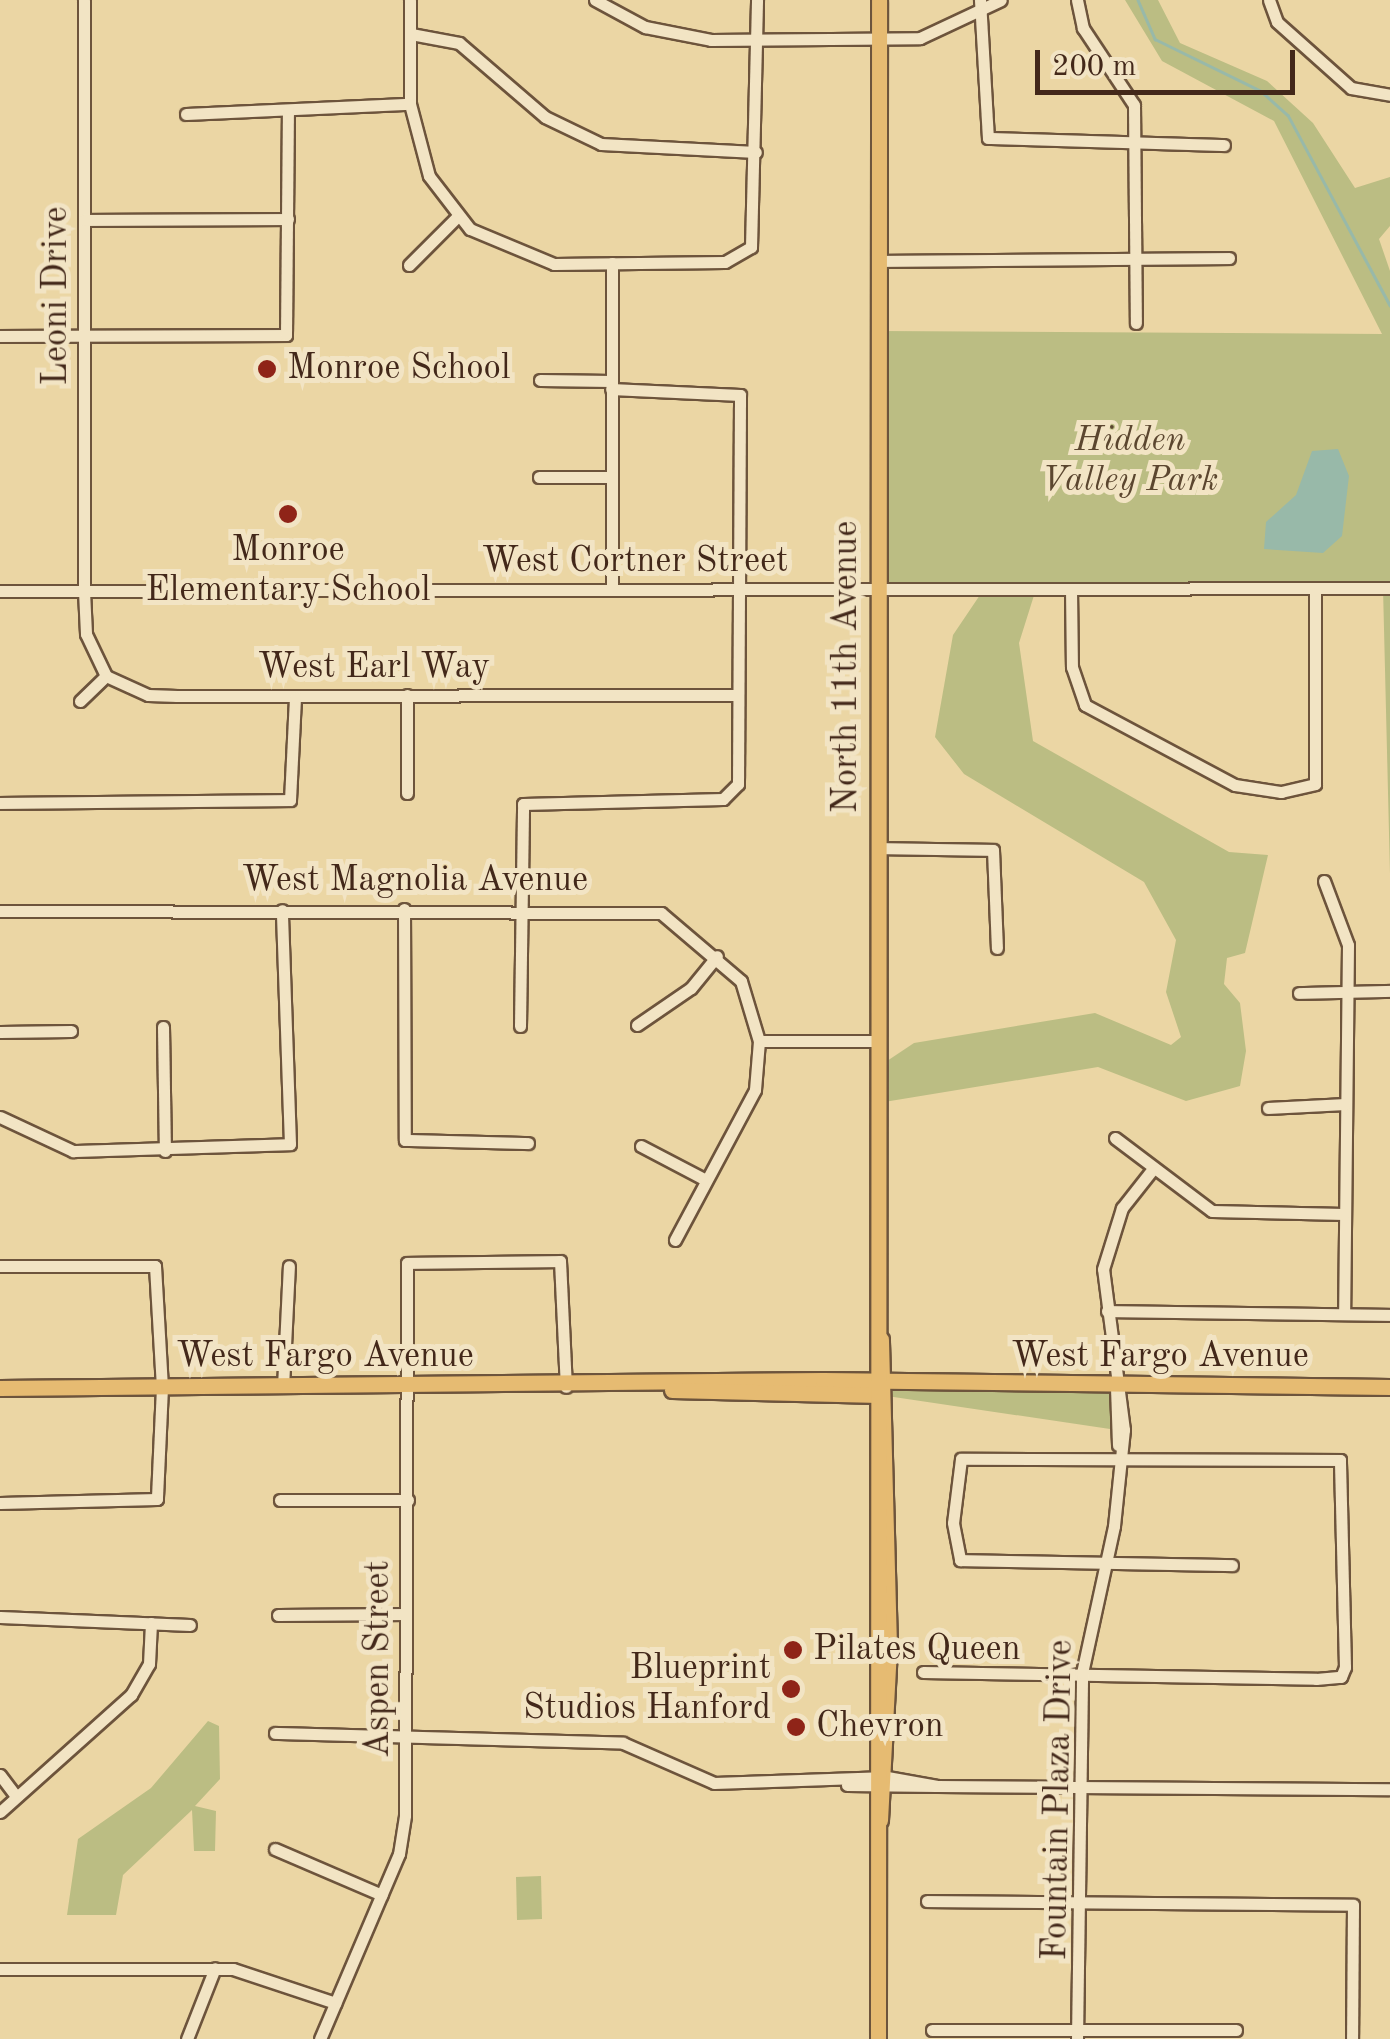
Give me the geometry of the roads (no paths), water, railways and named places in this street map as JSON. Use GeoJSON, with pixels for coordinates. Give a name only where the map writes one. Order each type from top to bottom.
{"type":"FeatureCollection","features":[{"type":"Feature","properties":{"kind":"main road","name":"North 11th Avenue"},"geometry":{"type":"LineString","coordinates":[[878,2039],[879,1784],[888,1647],[880,1388],[878,1041],[879,0]]}},
{"type":"Feature","properties":{"kind":"main road","name":"West Fargo Avenue"},"geometry":{"type":"LineString","coordinates":[[0,1388],[1390,1387]]}},
{"type":"Feature","properties":{"kind":"main road","name":"North 11th Avenue"},"geometry":{"type":"LineString","coordinates":[[879,1784],[871,1551],[880,1388]]}},
{"type":"Feature","properties":{"kind":"main road","name":"North 11th Avenue"},"geometry":{"type":"LineString","coordinates":[[871,1551],[883,1569],[888,1647]]}},
{"type":"Feature","properties":{"kind":"street","name":"Leoni Drive"},"geometry":{"type":"LineString","coordinates":[[84,0],[84,591]]}},
{"type":"Feature","properties":{"kind":"street"},"geometry":{"type":"LineString","coordinates":[[410,0],[410,104],[425,168],[457,217],[534,261],[612,263],[745,254],[756,237],[757,0]]}},
{"type":"Feature","properties":{"kind":"street"},"geometry":{"type":"LineString","coordinates":[[595,0],[670,34],[758,40],[929,36],[981,6],[1001,0]]}},
{"type":"Feature","properties":{"kind":"street"},"geometry":{"type":"LineString","coordinates":[[1077,0],[1092,43],[1132,97],[1136,323]]}},
{"type":"Feature","properties":{"kind":"street"},"geometry":{"type":"LineString","coordinates":[[1269,0],[1277,22],[1351,88],[1390,96]]}},
{"type":"Feature","properties":{"kind":"street"},"geometry":{"type":"LineString","coordinates":[[981,6],[988,138],[1135,138],[1224,145]]}},
{"type":"Feature","properties":{"kind":"street"},"geometry":{"type":"LineString","coordinates":[[411,34],[459,43],[545,117],[601,144],[756,152]]}},
{"type":"Feature","properties":{"kind":"street"},"geometry":{"type":"LineString","coordinates":[[186,114],[410,104]]}},
{"type":"Feature","properties":{"kind":"street"},"geometry":{"type":"LineString","coordinates":[[0,336],[288,333],[288,110]]}},
{"type":"Feature","properties":{"kind":"street"},"geometry":{"type":"LineString","coordinates":[[409,265],[457,217]]}},
{"type":"Feature","properties":{"kind":"street"},"geometry":{"type":"LineString","coordinates":[[84,220],[288,220]]}},
{"type":"Feature","properties":{"kind":"street"},"geometry":{"type":"LineString","coordinates":[[878,260],[1229,258]]}},
{"type":"Feature","properties":{"kind":"street"},"geometry":{"type":"LineString","coordinates":[[612,263],[612,589]]}},
{"type":"Feature","properties":{"kind":"street"},"geometry":{"type":"LineString","coordinates":[[520,1026],[522,804],[733,794],[741,588],[738,393],[540,380]]}},
{"type":"Feature","properties":{"kind":"street"},"geometry":{"type":"LineString","coordinates":[[539,476],[612,477]]}},
{"type":"Feature","properties":{"kind":"street"},"geometry":{"type":"LineString","coordinates":[[1071,588],[1072,667],[1085,705],[1248,790],[1313,789],[1314,588]]}},
{"type":"Feature","properties":{"kind":"street","name":"West Cortner Street"},"geometry":{"type":"LineString","coordinates":[[0,591],[1390,588]]}},
{"type":"Feature","properties":{"kind":"street"},"geometry":{"type":"LineString","coordinates":[[80,701],[106,676],[86,634],[84,591]]}},
{"type":"Feature","properties":{"kind":"street","name":"West Earl Way"},"geometry":{"type":"LineString","coordinates":[[106,676],[148,695],[736,695]]}},
{"type":"Feature","properties":{"kind":"street"},"geometry":{"type":"LineString","coordinates":[[406,696],[407,793]]}},
{"type":"Feature","properties":{"kind":"street"},"geometry":{"type":"LineString","coordinates":[[0,803],[292,799],[295,697]]}},
{"type":"Feature","properties":{"kind":"street"},"geometry":{"type":"LineString","coordinates":[[878,848],[994,850],[997,948]]}},
{"type":"Feature","properties":{"kind":"street"},"geometry":{"type":"LineString","coordinates":[[1324,882],[1344,922],[1348,986],[1344,1314]]}},
{"type":"Feature","properties":{"kind":"street","name":"West Magnolia Avenue"},"geometry":{"type":"LineString","coordinates":[[0,911],[649,908],[717,956],[752,1000],[759,1041]]}},
{"type":"Feature","properties":{"kind":"street"},"geometry":{"type":"LineString","coordinates":[[404,909],[407,1144],[528,1143]]}},
{"type":"Feature","properties":{"kind":"street"},"geometry":{"type":"LineString","coordinates":[[0,1116],[56,1148],[165,1151],[290,1144],[282,910]]}},
{"type":"Feature","properties":{"kind":"street"},"geometry":{"type":"LineString","coordinates":[[637,1024],[691,988],[717,956]]}},
{"type":"Feature","properties":{"kind":"street"},"geometry":{"type":"LineString","coordinates":[[1299,992],[1348,986],[1390,992]]}},
{"type":"Feature","properties":{"kind":"street"},"geometry":{"type":"LineString","coordinates":[[163,1027],[165,1151]]}},
{"type":"Feature","properties":{"kind":"street"},"geometry":{"type":"LineString","coordinates":[[0,1032],[71,1031]]}},
{"type":"Feature","properties":{"kind":"street"},"geometry":{"type":"LineString","coordinates":[[675,1240],[754,1090],[759,1041],[878,1041]]}},
{"type":"Feature","properties":{"kind":"street"},"geometry":{"type":"LineString","coordinates":[[1268,1108],[1345,1104]]}},
{"type":"Feature","properties":{"kind":"street"},"geometry":{"type":"LineString","coordinates":[[1115,1138],[1152,1170],[1221,1213],[1344,1214]]}},
{"type":"Feature","properties":{"kind":"street"},"geometry":{"type":"LineString","coordinates":[[641,1146],[706,1180]]}},
{"type":"Feature","properties":{"kind":"street","name":"Fountain Plaza Drive"},"geometry":{"type":"LineString","coordinates":[[1078,2034],[1085,1785],[1082,1672],[1107,1564],[1118,1445],[1106,1248],[1152,1170]]}},
{"type":"Feature","properties":{"kind":"street","name":"Aspen Street"},"geometry":{"type":"LineString","coordinates":[[320,2039],[382,1895],[406,1816],[407,1263],[560,1261],[566,1387]]}},
{"type":"Feature","properties":{"kind":"street"},"geometry":{"type":"LineString","coordinates":[[0,1266],[157,1268],[162,1387],[156,1499],[0,1503]]}},
{"type":"Feature","properties":{"kind":"street"},"geometry":{"type":"LineString","coordinates":[[283,1386],[289,1266]]}},
{"type":"Feature","properties":{"kind":"street"},"geometry":{"type":"LineString","coordinates":[[1107,1311],[1390,1315]]}},
{"type":"Feature","properties":{"kind":"street"},"geometry":{"type":"LineString","coordinates":[[923,1672],[1341,1677],[1342,1462],[958,1461],[957,1558],[1232,1565]]}},
{"type":"Feature","properties":{"kind":"street"},"geometry":{"type":"LineString","coordinates":[[280,1500],[408,1500]]}},
{"type":"Feature","properties":{"kind":"street"},"geometry":{"type":"LineString","coordinates":[[278,1616],[406,1614]]}},
{"type":"Feature","properties":{"kind":"street"},"geometry":{"type":"LineString","coordinates":[[0,1617],[190,1625]]}},
{"type":"Feature","properties":{"kind":"street"},"geometry":{"type":"LineString","coordinates":[[0,1812],[130,1695],[149,1664],[151,1623]]}},
{"type":"Feature","properties":{"kind":"street"},"geometry":{"type":"LineString","coordinates":[[275,1732],[407,1732],[624,1743],[714,1784],[1390,1790]]}},
{"type":"Feature","properties":{"kind":"street"},"geometry":{"type":"LineString","coordinates":[[0,1775],[16,1796]]}},
{"type":"Feature","properties":{"kind":"street"},"geometry":{"type":"LineString","coordinates":[[275,1849],[382,1895]]}},
{"type":"Feature","properties":{"kind":"street"},"geometry":{"type":"LineString","coordinates":[[927,1902],[1353,1906],[1352,2039]]}},
{"type":"Feature","properties":{"kind":"street"},"geometry":{"type":"LineString","coordinates":[[0,1969],[215,1968],[335,2003]]}},
{"type":"Feature","properties":{"kind":"street"},"geometry":{"type":"LineString","coordinates":[[187,2039],[215,1968]]}},
{"type":"Feature","properties":{"kind":"street"},"geometry":{"type":"LineString","coordinates":[[932,2030],[1078,2034],[1236,2030]]}},
{"type":"Feature","properties":{"kind":"waterway"},"geometry":{"type":"LineString","coordinates":[[1138,0],[1155,39],[1261,91],[1288,115],[1390,305]]}},
{"type":"Feature","properties":{"kind":"place","name":"Monroe School"},"geometry":{"type":"Point","coordinates":[267,369]}},
{"type":"Feature","properties":{"kind":"place","name":"Monroe Elementary School"},"geometry":{"type":"Point","coordinates":[288,514]}},
{"type":"Feature","properties":{"kind":"place","name":"Pilates Queen"},"geometry":{"type":"Point","coordinates":[793,1650]}},
{"type":"Feature","properties":{"kind":"place","name":"Blueprint Studios Hanford"},"geometry":{"type":"Point","coordinates":[791,1689]}},
{"type":"Feature","properties":{"kind":"place","name":"Chevron"},"geometry":{"type":"Point","coordinates":[796,1727]}},
{"type":"Feature","properties":{"kind":"park label","name":"Hidden Valley Park"},"geometry":{"type":"Point","coordinates":[1130,461]}}]}
